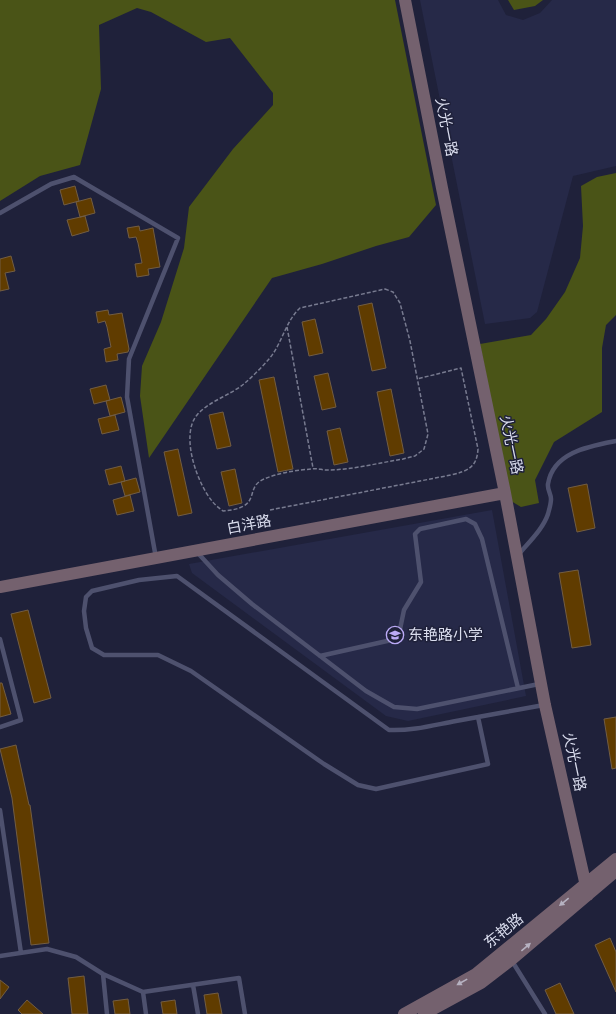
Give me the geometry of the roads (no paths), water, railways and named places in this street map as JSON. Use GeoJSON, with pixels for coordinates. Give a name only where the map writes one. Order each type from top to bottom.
{"type":"FeatureCollection","features":[{"type":"Feature","properties":{"kind":"street","name":"火光一路"},"geometry":{"type":"LineString","coordinates":[[405,0],[517,557],[545,704],[568,812],[587,890]]}},
{"type":"Feature","properties":{"kind":"street","name":"白洋路"},"geometry":{"type":"LineString","coordinates":[[0,588],[504,493]]}},
{"type":"Feature","properties":{"kind":"street","name":"东艳路"},"geometry":{"type":"LineString","coordinates":[[424,1014],[481,983],[511,960],[587,890],[616,860]]}},
{"type":"Feature","properties":{"kind":"street","name":"东艳路"},"geometry":{"type":"LineString","coordinates":[[404,1014],[476,974],[587,890],[616,871]]}},
{"type":"Feature","properties":{"kind":"lane"},"geometry":{"type":"LineString","coordinates":[[0,213],[51,184],[74,177],[178,238],[129,359],[127,397],[156,558]]}},
{"type":"Feature","properties":{"kind":"lane"},"geometry":{"type":"LineString","coordinates":[[517,557],[539,530],[547,516],[551,500],[548,485],[553,470],[568,456],[586,447],[616,442]]}},
{"type":"Feature","properties":{"kind":"lane"},"geometry":{"type":"LineString","coordinates":[[320,656],[396,639],[399,634],[404,610],[421,582],[415,534],[420,529],[466,520],[474,524],[482,539],[518,688]]}},
{"type":"Feature","properties":{"kind":"lane"},"geometry":{"type":"LineString","coordinates":[[196,551],[218,575],[252,604],[366,691],[394,707],[417,708],[541,683]]}},
{"type":"Feature","properties":{"kind":"lane"},"geometry":{"type":"LineString","coordinates":[[478,717],[488,764],[376,789],[358,785],[324,764],[191,671],[158,655],[104,656],[92,648],[86,628],[84,611],[86,597],[92,591],[114,585],[139,580],[178,576],[390,730],[410,731],[478,717],[545,704]]}},
{"type":"Feature","properties":{"kind":"lane"},"geometry":{"type":"LineString","coordinates":[[0,639],[21,720],[0,727]]}},
{"type":"Feature","properties":{"kind":"lane"},"geometry":{"type":"LineString","coordinates":[[0,810],[21,952]]}},
{"type":"Feature","properties":{"kind":"lane"},"geometry":{"type":"LineString","coordinates":[[0,956],[47,949],[76,957],[103,974],[143,992],[239,978],[245,1014]]}},
{"type":"Feature","properties":{"kind":"lane"},"geometry":{"type":"LineString","coordinates":[[511,960],[545,1014]]}},
{"type":"Feature","properties":{"kind":"lane"},"geometry":{"type":"LineString","coordinates":[[103,974],[107,1014]]}},
{"type":"Feature","properties":{"kind":"lane"},"geometry":{"type":"LineString","coordinates":[[193,985],[198,1014]]}},
{"type":"Feature","properties":{"kind":"lane"},"geometry":{"type":"LineString","coordinates":[[143,992],[146,1014]]}},
{"type":"Feature","properties":{"kind":"place","name":"东艳路小学"},"geometry":{"type":"Point","coordinates":[395,635]}}]}
